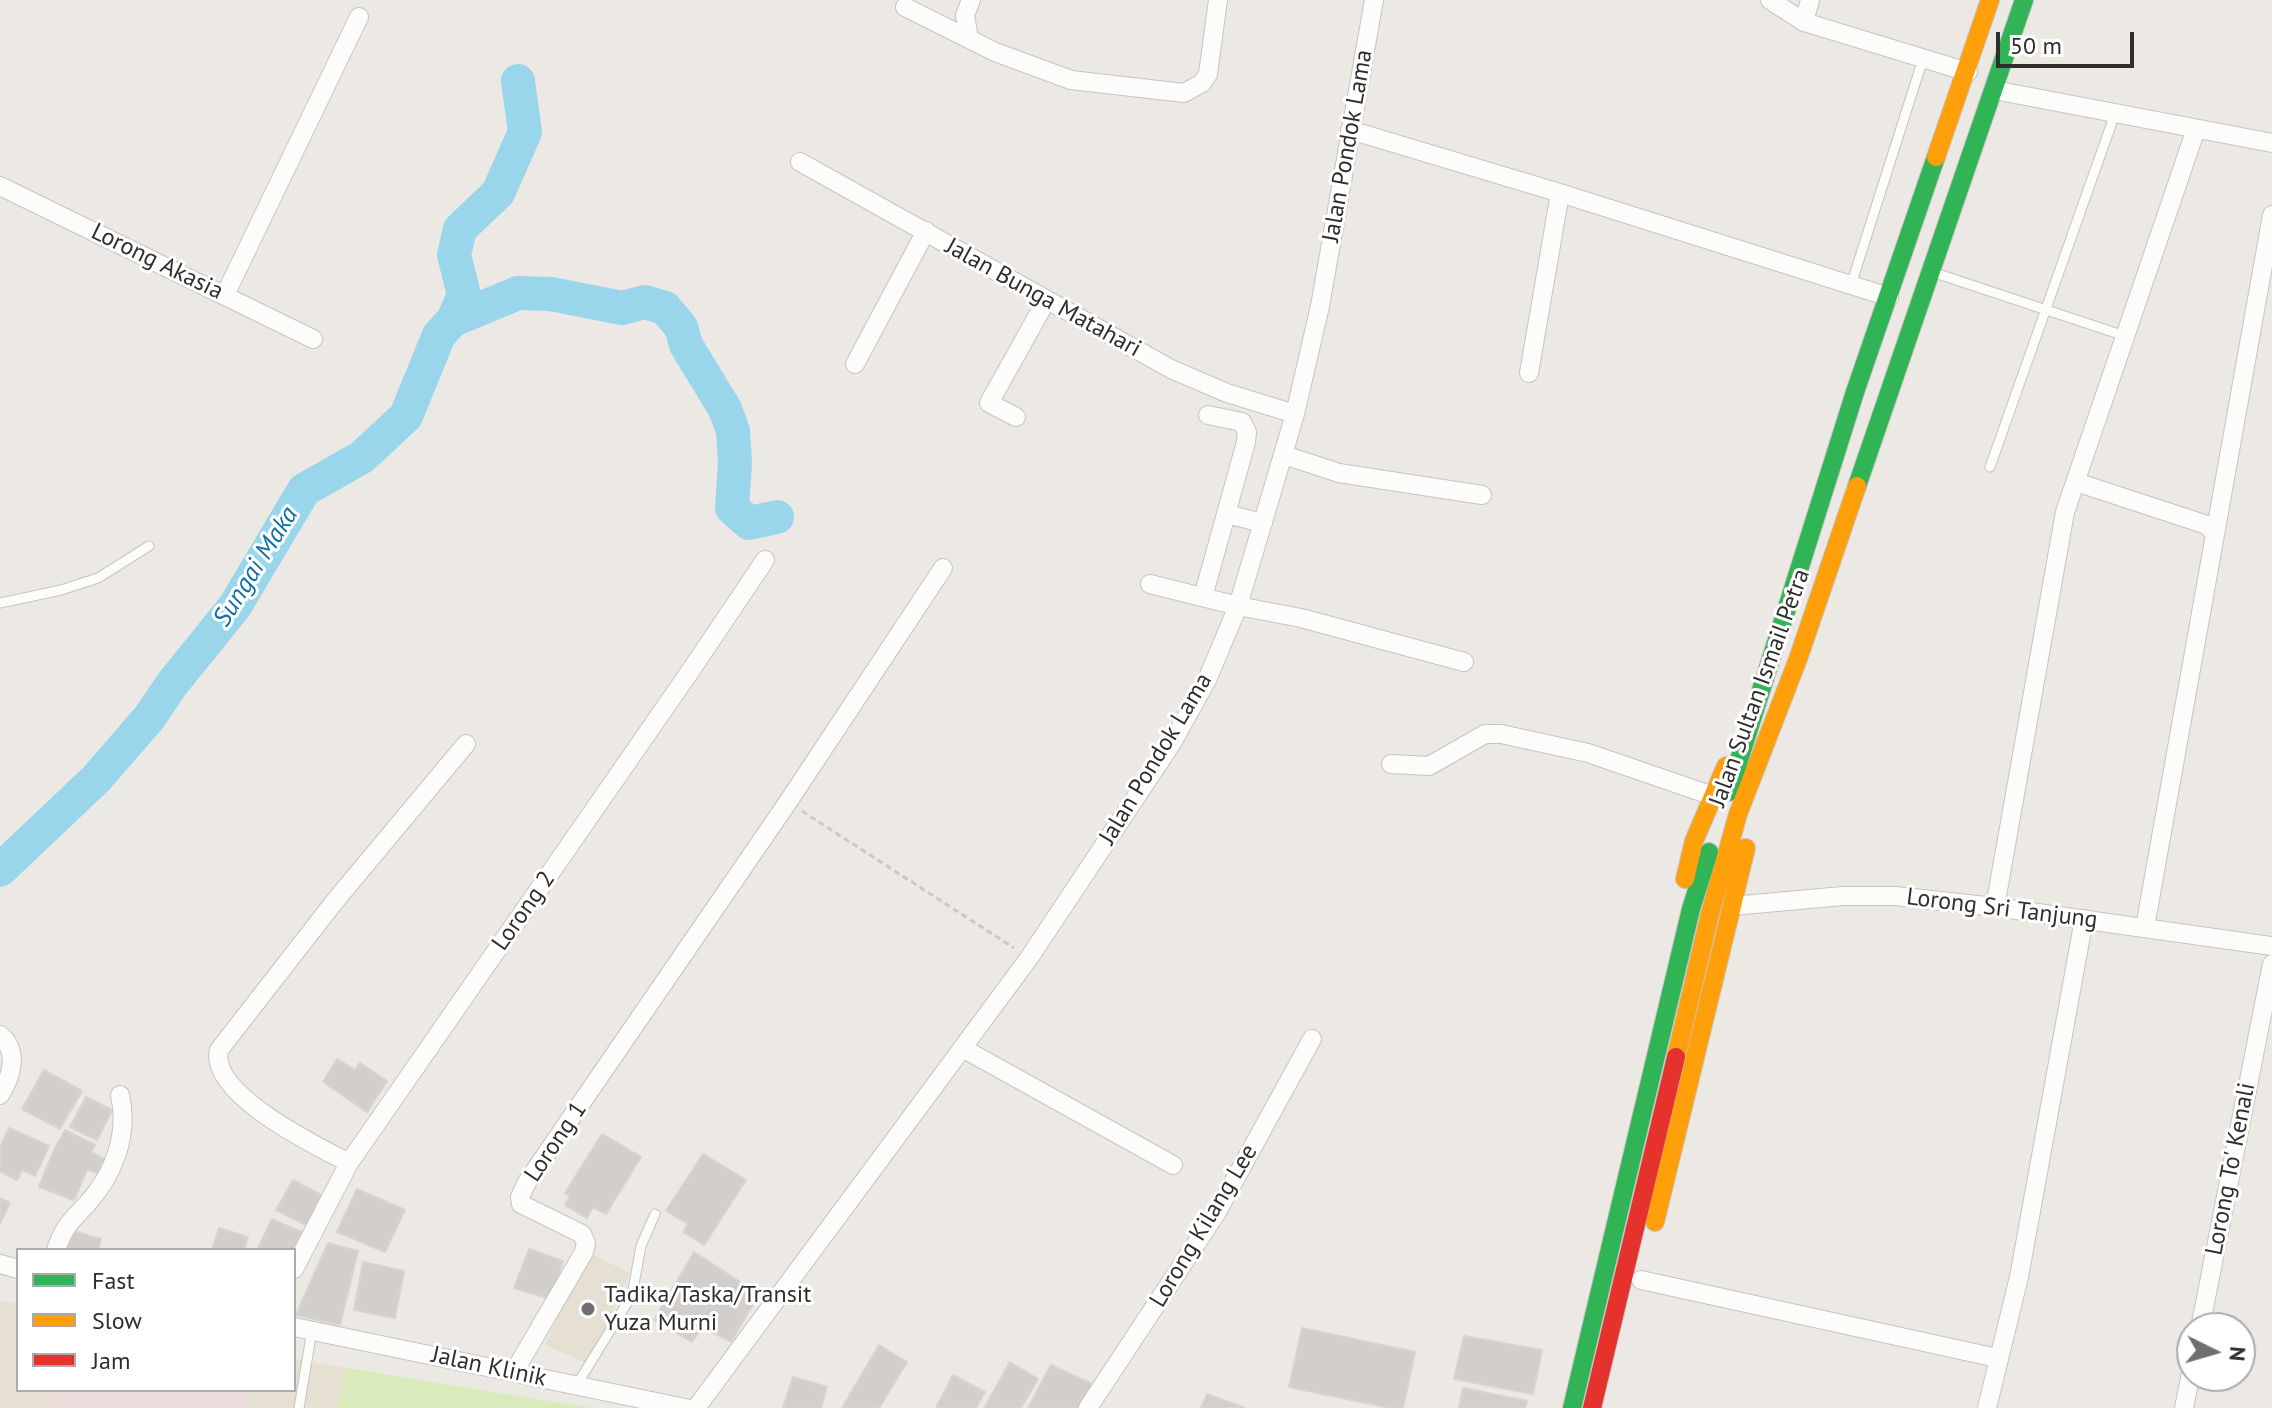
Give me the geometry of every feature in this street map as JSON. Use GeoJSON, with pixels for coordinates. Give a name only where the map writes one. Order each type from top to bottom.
{"type":"FeatureCollection","features":[{"type":"Feature","properties":{"kind":"main road","name":"Jalan Sultan Ismail Petra"},"geometry":{"type":"LineString","coordinates":[[1572,1408],[1691,909],[1855,392],[1968,72],[1990,0]]}},
{"type":"Feature","properties":{"kind":"main road","name":"Jalan Sultan Ismail Petra"},"geometry":{"type":"LineString","coordinates":[[1592,1408],[1710,914],[1738,814],[1798,659],[2024,0]]}},
{"type":"Feature","properties":{"kind":"main road"},"geometry":{"type":"LineString","coordinates":[[1610,1408],[1732,906],[1798,659]]}},
{"type":"Feature","properties":{"kind":"main road"},"geometry":{"type":"LineString","coordinates":[[1560,1408],[1694,841],[1768,673]]}},
{"type":"Feature","properties":{"kind":"street"},"geometry":{"type":"LineString","coordinates":[[969,39],[965,15],[971,0]]}},
{"type":"Feature","properties":{"kind":"street"},"geometry":{"type":"LineString","coordinates":[[905,7],[1030,67],[1071,80],[1184,93],[1202,83],[1208,74],[1218,0]]}},
{"type":"Feature","properties":{"kind":"street","name":"Jalan Pondok Lama"},"geometry":{"type":"LineString","coordinates":[[685,1408],[964,1049],[1029,958],[1172,743],[1207,680],[1238,606],[1295,414],[1320,306],[1374,0]]}},
{"type":"Feature","properties":{"kind":"street"},"geometry":{"type":"LineString","coordinates":[[1770,0],[1804,22],[1968,72]]}},
{"type":"Feature","properties":{"kind":"street"},"geometry":{"type":"LineString","coordinates":[[1804,22],[1810,0]]}},
{"type":"Feature","properties":{"kind":"street"},"geometry":{"type":"LineString","coordinates":[[225,295],[359,17]]}},
{"type":"Feature","properties":{"kind":"street"},"geometry":{"type":"LineString","coordinates":[[1994,90],[2272,143]]}},
{"type":"Feature","properties":{"kind":"street"},"geometry":{"type":"LineString","coordinates":[[1995,907],[2060,536],[2196,129]]}},
{"type":"Feature","properties":{"kind":"street"},"geometry":{"type":"LineString","coordinates":[[1350,130],[1889,297]]}},
{"type":"Feature","properties":{"kind":"street","name":"Jalan Bunga Matahari"},"geometry":{"type":"LineString","coordinates":[[800,162],[1171,369],[1227,393],[1295,414]]}},
{"type":"Feature","properties":{"kind":"street","name":"Lorong Akasia"},"geometry":{"type":"LineString","coordinates":[[0,186],[313,339]]}},
{"type":"Feature","properties":{"kind":"street"},"geometry":{"type":"LineString","coordinates":[[1529,373],[1560,193]]}},
{"type":"Feature","properties":{"kind":"street"},"geometry":{"type":"LineString","coordinates":[[2145,927],[2272,215]]}},
{"type":"Feature","properties":{"kind":"street"},"geometry":{"type":"LineString","coordinates":[[855,364],[926,231]]}},
{"type":"Feature","properties":{"kind":"street"},"geometry":{"type":"LineString","coordinates":[[1016,417],[989,403],[1046,301]]}},
{"type":"Feature","properties":{"kind":"street"},"geometry":{"type":"LineString","coordinates":[[1203,597],[1247,432],[1242,422],[1208,415]]}},
{"type":"Feature","properties":{"kind":"street"},"geometry":{"type":"LineString","coordinates":[[1284,455],[1339,473],[1482,495]]}},
{"type":"Feature","properties":{"kind":"street"},"geometry":{"type":"LineString","coordinates":[[2076,482],[2207,525],[2215,534]]}},
{"type":"Feature","properties":{"kind":"street"},"geometry":{"type":"LineString","coordinates":[[1226,514],[1263,523]]}},
{"type":"Feature","properties":{"kind":"street","name":"Lorong 2"},"geometry":{"type":"LineString","coordinates":[[296,1265],[349,1163],[765,560]]}},
{"type":"Feature","properties":{"kind":"street"},"geometry":{"type":"LineString","coordinates":[[788,802],[943,568]]}},
{"type":"Feature","properties":{"kind":"street"},"geometry":{"type":"LineString","coordinates":[[1150,584],[1301,618],[1464,662]]}},
{"type":"Feature","properties":{"kind":"street"},"geometry":{"type":"LineString","coordinates":[[1391,764],[1429,766],[1485,734],[1501,734],[1588,753],[1713,796]]}},
{"type":"Feature","properties":{"kind":"street"},"geometry":{"type":"LineString","coordinates":[[349,1163],[284,1128],[232,1088],[218,1067],[219,1050],[335,901],[466,744]]}},
{"type":"Feature","properties":{"kind":"street","name":"Lorong 1"},"geometry":{"type":"LineString","coordinates":[[514,1372],[584,1252],[586,1243],[582,1234],[521,1204],[520,1197],[527,1182],[788,802]]}},
{"type":"Feature","properties":{"kind":"street","name":"Lorong Sri Tanjung"},"geometry":{"type":"LineString","coordinates":[[1732,906],[1843,896],[1895,896],[2272,946]]}},
{"type":"Feature","properties":{"kind":"street"},"geometry":{"type":"LineString","coordinates":[[1987,1408],[2019,1277],[2084,919]]}},
{"type":"Feature","properties":{"kind":"street","name":"Lorong To' Kenali"},"geometry":{"type":"LineString","coordinates":[[2203,1312],[2272,964]]}},
{"type":"Feature","properties":{"kind":"street"},"geometry":{"type":"LineString","coordinates":[[0,1035],[8,1042],[12,1059],[4,1088]]}},
{"type":"Feature","properties":{"kind":"street","name":"Lorong Kilang Lee"},"geometry":{"type":"LineString","coordinates":[[1088,1408],[1217,1212],[1312,1039]]}},
{"type":"Feature","properties":{"kind":"street"},"geometry":{"type":"LineString","coordinates":[[964,1049],[1173,1165]]}},
{"type":"Feature","properties":{"kind":"street"},"geometry":{"type":"LineString","coordinates":[[57,1248],[63,1229],[87,1204],[114,1162],[123,1135],[125,1115],[120,1095]]}},
{"type":"Feature","properties":{"kind":"street"},"geometry":{"type":"LineString","coordinates":[[1641,1280],[1997,1358]]}},
{"type":"Feature","properties":{"kind":"street","name":"Jalan Klinik"},"geometry":{"type":"LineString","coordinates":[[303,1328],[685,1408]]}},
{"type":"Feature","properties":{"kind":"lane"},"geometry":{"type":"LineString","coordinates":[[1851,286],[1923,59]]}},
{"type":"Feature","properties":{"kind":"lane"},"geometry":{"type":"LineString","coordinates":[[1990,467],[2116,111]]}},
{"type":"Feature","properties":{"kind":"lane"},"geometry":{"type":"LineString","coordinates":[[1932,272],[2125,336]]}},
{"type":"Feature","properties":{"kind":"lane"},"geometry":{"type":"LineString","coordinates":[[0,603],[61,590],[98,578],[149,546]]}},
{"type":"Feature","properties":{"kind":"lane"},"geometry":{"type":"LineString","coordinates":[[576,1386],[632,1295],[641,1246],[655,1214]]}},
{"type":"Feature","properties":{"kind":"lane"},"geometry":{"type":"LineString","coordinates":[[299,1408],[303,1328]]}},
{"type":"Feature","properties":{"kind":"path"},"geometry":{"type":"LineString","coordinates":[[788,802],[1029,958]]}},
{"type":"Feature","properties":{"kind":"shaded area","name":"Tadika/Taska/Transit Yuza Murni"},"geometry":{"type":"Polygon","coordinates":[[[587,1252],[630,1273],[589,1364],[545,1345],[587,1252]]]}},
{"type":"Feature","properties":{"kind":"shaded area"},"geometry":{"type":"Polygon","coordinates":[[[0,1300],[16,1304],[16,1392],[53,1392],[49,1408],[0,1408],[0,1300]]]}},
{"type":"Feature","properties":{"kind":"shaded area"},"geometry":{"type":"Polygon","coordinates":[[[296,1359],[575,1408],[248,1408],[252,1392],[296,1392],[296,1359]]]}},
{"type":"Feature","properties":{"kind":"shaded area"},"geometry":{"type":"Polygon","coordinates":[[[53,1392],[252,1392],[248,1408],[49,1408],[53,1392]]]}},
{"type":"Feature","properties":{"kind":"green space"},"geometry":{"type":"Polygon","coordinates":[[[348,1368],[592,1408],[336,1408],[348,1368]]]}},
{"type":"Feature","properties":{"kind":"building"},"geometry":{"type":"Polygon","coordinates":[[[337,1059],[355,1070],[360,1063],[387,1081],[367,1112],[323,1082],[337,1059]]]}},
{"type":"Feature","properties":{"kind":"building"},"geometry":{"type":"Polygon","coordinates":[[[44,1070],[82,1091],[60,1129],[22,1109],[44,1070]]]}},
{"type":"Feature","properties":{"kind":"building"},"geometry":{"type":"Polygon","coordinates":[[[86,1097],[112,1110],[97,1140],[70,1127],[86,1097]]]}},
{"type":"Feature","properties":{"kind":"building"},"geometry":{"type":"Polygon","coordinates":[[[9,1128],[49,1146],[35,1176],[22,1170],[17,1180],[0,1171],[1,1145],[9,1128]]]}},
{"type":"Feature","properties":{"kind":"building"},"geometry":{"type":"Polygon","coordinates":[[[65,1130],[95,1145],[91,1152],[104,1159],[97,1173],[87,1170],[74,1200],[39,1187],[65,1130]]]}},
{"type":"Feature","properties":{"kind":"building"},"geometry":{"type":"Polygon","coordinates":[[[602,1134],[641,1157],[606,1214],[593,1207],[587,1218],[565,1205],[570,1197],[565,1193],[602,1134]]]}},
{"type":"Feature","properties":{"kind":"building"},"geometry":{"type":"Polygon","coordinates":[[[703,1154],[746,1180],[704,1245],[683,1232],[688,1224],[666,1211],[703,1154]]]}},
{"type":"Feature","properties":{"kind":"building"},"geometry":{"type":"Polygon","coordinates":[[[293,1180],[327,1198],[312,1228],[276,1210],[293,1180]]]}},
{"type":"Feature","properties":{"kind":"building"},"geometry":{"type":"Polygon","coordinates":[[[357,1189],[405,1210],[385,1252],[337,1232],[357,1189]]]}},
{"type":"Feature","properties":{"kind":"building"},"geometry":{"type":"Polygon","coordinates":[[[0,1198],[10,1203],[0,1223],[0,1198]]]}},
{"type":"Feature","properties":{"kind":"building"},"geometry":{"type":"Polygon","coordinates":[[[272,1219],[306,1234],[296,1248],[258,1248],[272,1219]]]}},
{"type":"Feature","properties":{"kind":"building"},"geometry":{"type":"Polygon","coordinates":[[[219,1228],[248,1237],[245,1248],[213,1248],[219,1228]]]}},
{"type":"Feature","properties":{"kind":"building"},"geometry":{"type":"Polygon","coordinates":[[[73,1231],[101,1239],[99,1248],[69,1248],[73,1231]]]}},
{"type":"Feature","properties":{"kind":"building"},"geometry":{"type":"Polygon","coordinates":[[[328,1243],[358,1251],[340,1325],[296,1315],[328,1243]]]}},
{"type":"Feature","properties":{"kind":"building"},"geometry":{"type":"Polygon","coordinates":[[[529,1249],[563,1261],[550,1299],[514,1288],[529,1249]]]}},
{"type":"Feature","properties":{"kind":"building"},"geometry":{"type":"Polygon","coordinates":[[[694,1252],[759,1294],[731,1342],[703,1327],[692,1342],[654,1320],[694,1252]]]}},
{"type":"Feature","properties":{"kind":"building"},"geometry":{"type":"Polygon","coordinates":[[[363,1262],[404,1271],[395,1318],[354,1310],[363,1262]]]}},
{"type":"Feature","properties":{"kind":"building"},"geometry":{"type":"Polygon","coordinates":[[[1302,1328],[1415,1352],[1403,1408],[1289,1387],[1302,1328]]]}},
{"type":"Feature","properties":{"kind":"building"},"geometry":{"type":"Polygon","coordinates":[[[1464,1336],[1542,1350],[1533,1394],[1454,1379],[1464,1336]]]}},
{"type":"Feature","properties":{"kind":"building"},"geometry":{"type":"Polygon","coordinates":[[[879,1345],[907,1362],[879,1408],[842,1408],[879,1345]]]}},
{"type":"Feature","properties":{"kind":"building"},"geometry":{"type":"Polygon","coordinates":[[[1010,1362],[1038,1379],[1021,1408],[984,1408],[1010,1362]]]}},
{"type":"Feature","properties":{"kind":"building"},"geometry":{"type":"Polygon","coordinates":[[[1051,1365],[1096,1386],[1084,1408],[1028,1408],[1051,1365]]]}},
{"type":"Feature","properties":{"kind":"building"},"geometry":{"type":"Polygon","coordinates":[[[953,1375],[985,1392],[976,1408],[936,1408],[953,1375]]]}},
{"type":"Feature","properties":{"kind":"building"},"geometry":{"type":"Polygon","coordinates":[[[793,1377],[827,1387],[821,1408],[783,1408],[793,1377]]]}},
{"type":"Feature","properties":{"kind":"building"},"geometry":{"type":"Polygon","coordinates":[[[1463,1388],[1527,1401],[1525,1408],[1459,1408],[1463,1388]]]}},
{"type":"Feature","properties":{"kind":"building"},"geometry":{"type":"Polygon","coordinates":[[[1207,1394],[1245,1408],[1201,1408],[1207,1394]]]}},
{"type":"Feature","properties":{"kind":"waterway","name":"Sungai Maka"},"geometry":{"type":"LineString","coordinates":[[0,870],[96,779],[149,718],[172,684],[235,606],[304,490],[362,457],[406,416],[439,335],[453,320],[464,295],[454,255],[460,229],[498,193],[525,132],[518,81]]}},
{"type":"Feature","properties":{"kind":"waterway"},"geometry":{"type":"LineString","coordinates":[[453,320],[518,293],[551,294],[622,308],[645,302],[665,308],[681,327],[686,345],[725,409],[733,431],[735,462],[732,508],[749,523],[777,517]]}},
{"type":"Feature","properties":{"kind":"traffic: fast"},"geometry":{"type":"LineString","coordinates":[[1857,486],[2024,0]]}},
{"type":"Feature","properties":{"kind":"traffic: fast"},"geometry":{"type":"LineString","coordinates":[[1729,792],[1855,392],[1936,157]]}},
{"type":"Feature","properties":{"kind":"traffic: fast"},"geometry":{"type":"LineString","coordinates":[[1572,1408],[1691,909],[1709,852]]}},
{"type":"Feature","properties":{"kind":"traffic: slow"},"geometry":{"type":"LineString","coordinates":[[1936,157],[1990,0]]}},
{"type":"Feature","properties":{"kind":"traffic: slow"},"geometry":{"type":"LineString","coordinates":[[1676,1057],[1710,914],[1738,814],[1798,659],[1857,486]]}},
{"type":"Feature","properties":{"kind":"traffic: slow"},"geometry":{"type":"LineString","coordinates":[[1685,879],[1694,841],[1726,766]]}},
{"type":"Feature","properties":{"kind":"traffic: slow"},"geometry":{"type":"LineString","coordinates":[[1655,1222],[1746,848]]}},
{"type":"Feature","properties":{"kind":"traffic: jam"},"geometry":{"type":"LineString","coordinates":[[1592,1408],[1676,1057]]}},
{"type":"Feature","properties":{"kind":"place","name":"Tadika/Taska/Transit Yuza Murni"},"geometry":{"type":"Point","coordinates":[588,1309]}}]}
